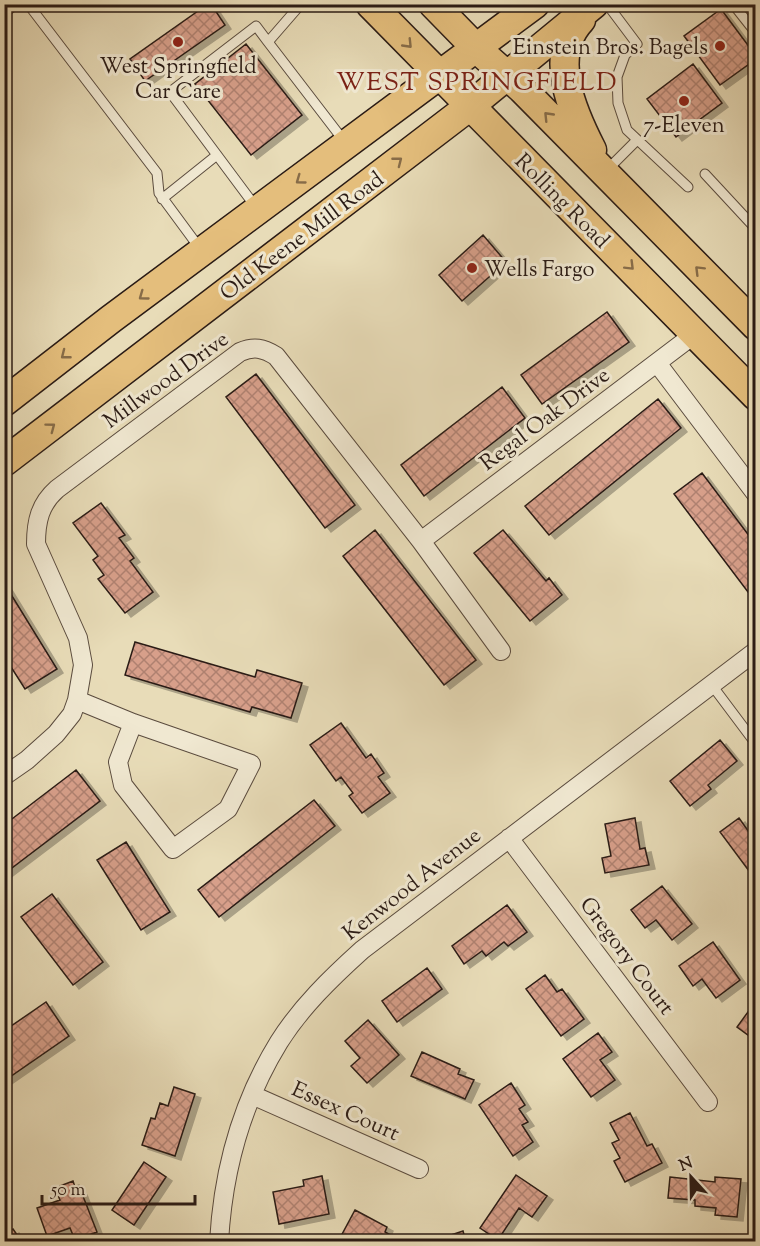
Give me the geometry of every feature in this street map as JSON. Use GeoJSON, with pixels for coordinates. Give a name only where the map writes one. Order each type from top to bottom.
{"type":"FeatureCollection","features":[{"type":"Feature","properties":{"kind":"main road","name":"Rolling Road"},"geometry":{"type":"LineString","coordinates":[[370,4],[756,396]]}},
{"type":"Feature","properties":{"kind":"main road"},"geometry":{"type":"LineString","coordinates":[[433,4],[476,48],[507,75],[756,326]]}},
{"type":"Feature","properties":{"kind":"main road","name":"Old Keene Mill Road"},"geometry":{"type":"LineString","coordinates":[[4,402],[535,4]]}},
{"type":"Feature","properties":{"kind":"main road","name":"Old Keene Mill Road"},"geometry":{"type":"LineString","coordinates":[[4,462],[470,106],[595,4]]}},
{"type":"Feature","properties":{"kind":"main road"},"geometry":{"type":"LineString","coordinates":[[595,4],[568,36],[565,60],[571,104],[603,174]]}},
{"type":"Feature","properties":{"kind":"street","name":"Regal Oak Drive"},"geometry":{"type":"LineString","coordinates":[[421,541],[696,333]]}},
{"type":"Feature","properties":{"kind":"street","name":"Millwood Drive"},"geometry":{"type":"LineString","coordinates":[[4,776],[27,760],[56,734],[72,714],[77,700],[83,665],[78,638],[36,544],[36,526],[40,510],[49,496],[57,489],[240,352],[250,348],[267,350],[276,356],[421,541],[501,651]]}},
{"type":"Feature","properties":{"kind":"street"},"geometry":{"type":"LineString","coordinates":[[657,363],[756,494]]}},
{"type":"Feature","properties":{"kind":"street","name":"Kenwood Avenue"},"geometry":{"type":"LineString","coordinates":[[219,1242],[226,1178],[238,1130],[252,1095],[279,1042],[329,980],[362,950],[756,651]]}},
{"type":"Feature","properties":{"kind":"street"},"geometry":{"type":"LineString","coordinates":[[77,700],[133,723],[251,764],[228,809],[173,849],[123,785],[118,762],[133,723]]}},
{"type":"Feature","properties":{"kind":"street","name":"Gregory Court"},"geometry":{"type":"LineString","coordinates":[[509,838],[708,1102]]}},
{"type":"Feature","properties":{"kind":"street","name":"Essex Court"},"geometry":{"type":"LineString","coordinates":[[252,1095],[419,1168]]}},
{"type":"Feature","properties":{"kind":"lane"},"geometry":{"type":"LineString","coordinates":[[4,13],[16,4]]}},
{"type":"Feature","properties":{"kind":"lane"},"geometry":{"type":"LineString","coordinates":[[28,4],[157,173],[159,193],[202,252]]}},
{"type":"Feature","properties":{"kind":"lane"},"geometry":{"type":"LineString","coordinates":[[268,42],[301,4]]}},
{"type":"Feature","properties":{"kind":"lane"},"geometry":{"type":"LineString","coordinates":[[607,4],[637,44],[625,55],[617,77],[618,103],[627,130],[688,188]]}},
{"type":"Feature","properties":{"kind":"lane"},"geometry":{"type":"LineString","coordinates":[[733,4],[756,33]]}},
{"type":"Feature","properties":{"kind":"lane"},"geometry":{"type":"LineString","coordinates":[[258,211],[170,92],[256,26],[347,145]]}},
{"type":"Feature","properties":{"kind":"lane"},"geometry":{"type":"LineString","coordinates":[[603,174],[637,140]]}},
{"type":"Feature","properties":{"kind":"lane"},"geometry":{"type":"LineString","coordinates":[[162,198],[217,155]]}},
{"type":"Feature","properties":{"kind":"lane"},"geometry":{"type":"LineString","coordinates":[[705,174],[756,229]]}},
{"type":"Feature","properties":{"kind":"lane"},"geometry":{"type":"LineString","coordinates":[[711,684],[756,744]]}},
{"type":"Feature","properties":{"kind":"building","name":"West Springfield Car Care"},"geometry":{"type":"Polygon","coordinates":[[[211,4],[225,25],[145,81],[130,59],[211,4]]]}},
{"type":"Feature","properties":{"kind":"building","name":"Einstein Bros. Bagels"},"geometry":{"type":"Polygon","coordinates":[[[721,9],[756,59],[720,85],[684,36],[721,9]]]}},
{"type":"Feature","properties":{"kind":"building"},"geometry":{"type":"Polygon","coordinates":[[[246,44],[302,115],[251,155],[195,84],[246,44]]]}},
{"type":"Feature","properties":{"kind":"building","name":"7-Eleven"},"geometry":{"type":"Polygon","coordinates":[[[693,64],[722,103],[676,137],[647,99],[693,64]]]}},
{"type":"Feature","properties":{"kind":"building","name":"Wells Fargo"},"geometry":{"type":"Polygon","coordinates":[[[483,235],[506,262],[462,301],[439,275],[483,235]]]}},
{"type":"Feature","properties":{"kind":"building"},"geometry":{"type":"Polygon","coordinates":[[[607,312],[629,342],[542,404],[521,375],[607,312]]]}},
{"type":"Feature","properties":{"kind":"building"},"geometry":{"type":"Polygon","coordinates":[[[256,374],[355,505],[325,528],[226,397],[256,374]]]}},
{"type":"Feature","properties":{"kind":"building"},"geometry":{"type":"Polygon","coordinates":[[[502,387],[525,418],[424,496],[401,465],[502,387]]]}},
{"type":"Feature","properties":{"kind":"building"},"geometry":{"type":"Polygon","coordinates":[[[658,399],[681,428],[549,535],[525,506],[658,399]]]}},
{"type":"Feature","properties":{"kind":"building"},"geometry":{"type":"Polygon","coordinates":[[[702,473],[756,545],[756,587],[748,592],[674,494],[702,473]]]}},
{"type":"Feature","properties":{"kind":"building"},"geometry":{"type":"Polygon","coordinates":[[[101,503],[125,535],[119,538],[134,558],[130,561],[153,592],[125,613],[98,579],[104,575],[93,560],[98,556],[73,523],[101,503]]]}},
{"type":"Feature","properties":{"kind":"building"},"geometry":{"type":"Polygon","coordinates":[[[375,530],[476,660],[444,685],[343,556],[375,530]]]}},
{"type":"Feature","properties":{"kind":"building"},"geometry":{"type":"Polygon","coordinates":[[[503,530],[546,581],[549,578],[562,595],[530,621],[474,553],[503,530]]]}},
{"type":"Feature","properties":{"kind":"building"},"geometry":{"type":"Polygon","coordinates":[[[4,583],[57,669],[25,689],[4,656],[4,583]]]}},
{"type":"Feature","properties":{"kind":"building"},"geometry":{"type":"Polygon","coordinates":[[[135,642],[255,677],[257,670],[302,683],[291,718],[252,707],[250,712],[125,675],[135,642]]]}},
{"type":"Feature","properties":{"kind":"building"},"geometry":{"type":"Polygon","coordinates":[[[341,723],[366,758],[371,754],[384,773],[378,777],[390,793],[362,813],[349,796],[353,793],[341,777],[336,781],[310,745],[341,723]]]}},
{"type":"Feature","properties":{"kind":"building"},"geometry":{"type":"Polygon","coordinates":[[[720,740],[737,761],[708,785],[711,789],[690,806],[670,781],[720,740]]]}},
{"type":"Feature","properties":{"kind":"building"},"geometry":{"type":"Polygon","coordinates":[[[76,770],[100,801],[4,874],[4,825],[76,770]]]}},
{"type":"Feature","properties":{"kind":"building"},"geometry":{"type":"Polygon","coordinates":[[[314,800],[335,826],[219,917],[198,890],[314,800]]]}},
{"type":"Feature","properties":{"kind":"building"},"geometry":{"type":"Polygon","coordinates":[[[635,818],[640,849],[645,848],[649,865],[605,873],[602,858],[611,856],[605,824],[635,818]]]}},
{"type":"Feature","properties":{"kind":"building"},"geometry":{"type":"Polygon","coordinates":[[[739,818],[751,835],[756,831],[755,879],[720,832],[739,818]]]}},
{"type":"Feature","properties":{"kind":"building"},"geometry":{"type":"Polygon","coordinates":[[[126,842],[170,912],[141,930],[97,860],[126,842]]]}},
{"type":"Feature","properties":{"kind":"building"},"geometry":{"type":"Polygon","coordinates":[[[662,886],[692,924],[672,940],[656,920],[645,928],[631,910],[662,886]]]}},
{"type":"Feature","properties":{"kind":"building"},"geometry":{"type":"Polygon","coordinates":[[[52,894],[103,962],[73,985],[21,917],[52,894]]]}},
{"type":"Feature","properties":{"kind":"building"},"geometry":{"type":"Polygon","coordinates":[[[507,905],[527,932],[508,946],[504,942],[486,956],[482,951],[464,964],[452,946],[507,905]]]}},
{"type":"Feature","properties":{"kind":"building"},"geometry":{"type":"Polygon","coordinates":[[[713,942],[740,980],[716,998],[702,979],[693,986],[679,966],[713,942]]]}},
{"type":"Feature","properties":{"kind":"building"},"geometry":{"type":"Polygon","coordinates":[[[427,968],[442,989],[397,1022],[382,1001],[427,968]]]}},
{"type":"Feature","properties":{"kind":"building"},"geometry":{"type":"Polygon","coordinates":[[[545,975],[557,992],[562,989],[584,1019],[561,1036],[526,989],[545,975]]]}},
{"type":"Feature","properties":{"kind":"building"},"geometry":{"type":"Polygon","coordinates":[[[756,1001],[756,1033],[752,1038],[737,1027],[756,1001]]]}},
{"type":"Feature","properties":{"kind":"building"},"geometry":{"type":"Polygon","coordinates":[[[46,1002],[69,1036],[4,1081],[4,1031],[46,1002]]]}},
{"type":"Feature","properties":{"kind":"building"},"geometry":{"type":"Polygon","coordinates":[[[368,1020],[399,1055],[367,1083],[351,1066],[360,1058],[345,1041],[368,1020]]]}},
{"type":"Feature","properties":{"kind":"building"},"geometry":{"type":"Polygon","coordinates":[[[598,1033],[612,1052],[600,1060],[615,1080],[591,1097],[563,1059],[598,1033]]]}},
{"type":"Feature","properties":{"kind":"building"},"geometry":{"type":"Polygon","coordinates":[[[422,1052],[460,1069],[458,1074],[474,1080],[465,1099],[411,1076],[422,1052]]]}},
{"type":"Feature","properties":{"kind":"building"},"geometry":{"type":"Polygon","coordinates":[[[511,1083],[525,1105],[519,1109],[528,1122],[522,1125],[533,1142],[513,1156],[479,1105],[511,1083]]]}},
{"type":"Feature","properties":{"kind":"building"},"geometry":{"type":"Polygon","coordinates":[[[174,1087],[195,1094],[175,1156],[142,1145],[151,1118],[155,1119],[160,1103],[168,1106],[174,1087]]]}},
{"type":"Feature","properties":{"kind":"building"},"geometry":{"type":"Polygon","coordinates":[[[630,1113],[647,1146],[652,1144],[662,1163],[625,1182],[614,1161],[620,1158],[612,1143],[619,1140],[610,1123],[630,1113]]]}},
{"type":"Feature","properties":{"kind":"building"},"geometry":{"type":"Polygon","coordinates":[[[144,1162],[166,1177],[134,1225],[112,1210],[144,1162]]]}},
{"type":"Feature","properties":{"kind":"building"},"geometry":{"type":"Polygon","coordinates":[[[516,1175],[547,1196],[532,1217],[519,1208],[498,1240],[480,1228],[516,1175]]]}},
{"type":"Feature","properties":{"kind":"building"},"geometry":{"type":"Polygon","coordinates":[[[322,1176],[329,1214],[279,1224],[273,1192],[304,1186],[303,1180],[322,1176]]]}},
{"type":"Feature","properties":{"kind":"building"},"geometry":{"type":"Polygon","coordinates":[[[670,1177],[715,1182],[715,1177],[741,1179],[737,1217],[715,1215],[716,1208],[695,1206],[695,1200],[668,1198],[670,1177]]]}},
{"type":"Feature","properties":{"kind":"building"},"geometry":{"type":"Polygon","coordinates":[[[73,1181],[77,1193],[81,1191],[97,1232],[75,1240],[70,1228],[47,1236],[37,1208],[60,1200],[55,1188],[73,1181]]]}},
{"type":"Feature","properties":{"kind":"building"},"geometry":{"type":"Polygon","coordinates":[[[355,1210],[387,1227],[385,1232],[403,1242],[347,1242],[340,1238],[355,1210]]]}},
{"type":"Feature","properties":{"kind":"building"},"geometry":{"type":"Polygon","coordinates":[[[13,1229],[22,1242],[4,1242],[4,1235],[13,1229]]]}},
{"type":"Feature","properties":{"kind":"building"},"geometry":{"type":"Polygon","coordinates":[[[463,1231],[466,1242],[440,1242],[439,1239],[463,1231]]]}},
{"type":"Feature","properties":{"kind":"place","name":"West Springfield Car Care"},"geometry":{"type":"Point","coordinates":[178,42]}},
{"type":"Feature","properties":{"kind":"place","name":"Einstein Bros. Bagels"},"geometry":{"type":"Point","coordinates":[720,46]}},
{"type":"Feature","properties":{"kind":"place","name":"7-Eleven"},"geometry":{"type":"Point","coordinates":[684,101]}},
{"type":"Feature","properties":{"kind":"place","name":"Wells Fargo"},"geometry":{"type":"Point","coordinates":[472,268]}},
{"type":"Feature","properties":{"kind":"district","name":"WEST SPRINGFIELD"},"geometry":{"type":"Point","coordinates":[477,81]}}]}
